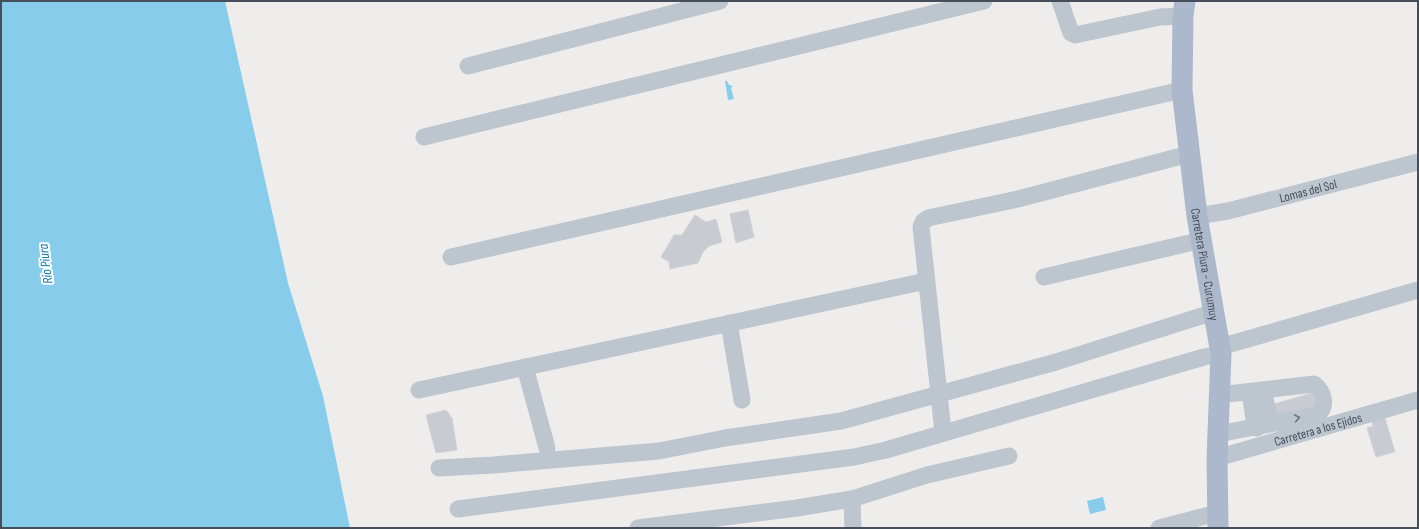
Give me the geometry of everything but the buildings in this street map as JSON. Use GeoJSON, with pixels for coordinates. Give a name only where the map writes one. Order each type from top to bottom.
{"type":"FeatureCollection","features":[{"type":"Feature","properties":{"kind":"main road","name":"Carretera Piura - Curumuy"},"geometry":{"type":"LineString","coordinates":[[1184,9],[1182,90],[1197,216],[1220,351],[1220,390],[1217,448],[1217,520]]}},
{"type":"Feature","properties":{"kind":"street"},"geometry":{"type":"LineString","coordinates":[[468,66],[720,1]]}},
{"type":"Feature","properties":{"kind":"street"},"geometry":{"type":"LineString","coordinates":[[424,137],[984,1]]}},
{"type":"Feature","properties":{"kind":"street"},"geometry":{"type":"LineString","coordinates":[[1060,1],[1071,33],[1076,35],[1160,17],[1184,9]]}},
{"type":"Feature","properties":{"kind":"street"},"geometry":{"type":"LineString","coordinates":[[451,257],[1182,90]]}},
{"type":"Feature","properties":{"kind":"street"},"geometry":{"type":"LineString","coordinates":[[943,432],[926,281],[921,227],[923,222],[928,218],[1018,199],[1189,154]]}},
{"type":"Feature","properties":{"kind":"street","name":"Lomas del Sol"},"geometry":{"type":"LineString","coordinates":[[1197,216],[1228,211],[1418,162]]}},
{"type":"Feature","properties":{"kind":"street"},"geometry":{"type":"LineString","coordinates":[[1044,277],[1202,240]]}},
{"type":"Feature","properties":{"kind":"street"},"geometry":{"type":"LineString","coordinates":[[419,390],[926,281]]}},
{"type":"Feature","properties":{"kind":"street"},"geometry":{"type":"LineString","coordinates":[[458,509],[854,457],[886,450],[943,432],[978,424],[1204,357],[1418,290]]}},
{"type":"Feature","properties":{"kind":"street"},"geometry":{"type":"LineString","coordinates":[[439,468],[494,466],[659,451],[725,438],[841,421],[1056,362],[1214,312]]}},
{"type":"Feature","properties":{"kind":"street"},"geometry":{"type":"LineString","coordinates":[[729,323],[742,400]]}},
{"type":"Feature","properties":{"kind":"street"},"geometry":{"type":"LineString","coordinates":[[525,367],[547,448]]}},
{"type":"Feature","properties":{"kind":"street"},"geometry":{"type":"LineString","coordinates":[[1217,448],[1259,425],[1317,415],[1323,410],[1325,405],[1319,388],[1314,384],[1248,393],[1220,390]]}},
{"type":"Feature","properties":{"kind":"street"},"geometry":{"type":"LineString","coordinates":[[1248,393],[1259,425]]}},
{"type":"Feature","properties":{"kind":"street","name":"Carretera a los Ejidos"},"geometry":{"type":"LineString","coordinates":[[1217,448],[1418,400]]}},
{"type":"Feature","properties":{"kind":"street"},"geometry":{"type":"LineString","coordinates":[[638,528],[852,500],[927,475],[1009,456]]}},
{"type":"Feature","properties":{"kind":"street"},"geometry":{"type":"LineString","coordinates":[[852,500],[853,528]]}},
{"type":"Feature","properties":{"kind":"street"},"geometry":{"type":"LineString","coordinates":[[1159,528],[1217,520]]}},
{"type":"Feature","properties":{"kind":"water","name":"Río Piura"},"geometry":{"type":"Polygon","coordinates":[[[1,1],[225,1],[288,283],[323,396],[350,528],[1,528],[1,1]]]}},
{"type":"Feature","properties":{"kind":"water"},"geometry":{"type":"Polygon","coordinates":[[[725,81],[727,81],[729,85],[733,86],[731,88],[734,99],[728,100],[725,81]]]}},
{"type":"Feature","properties":{"kind":"water"},"geometry":{"type":"Polygon","coordinates":[[[1103,497],[1106,510],[1090,514],[1087,501],[1103,497]]]}}]}
